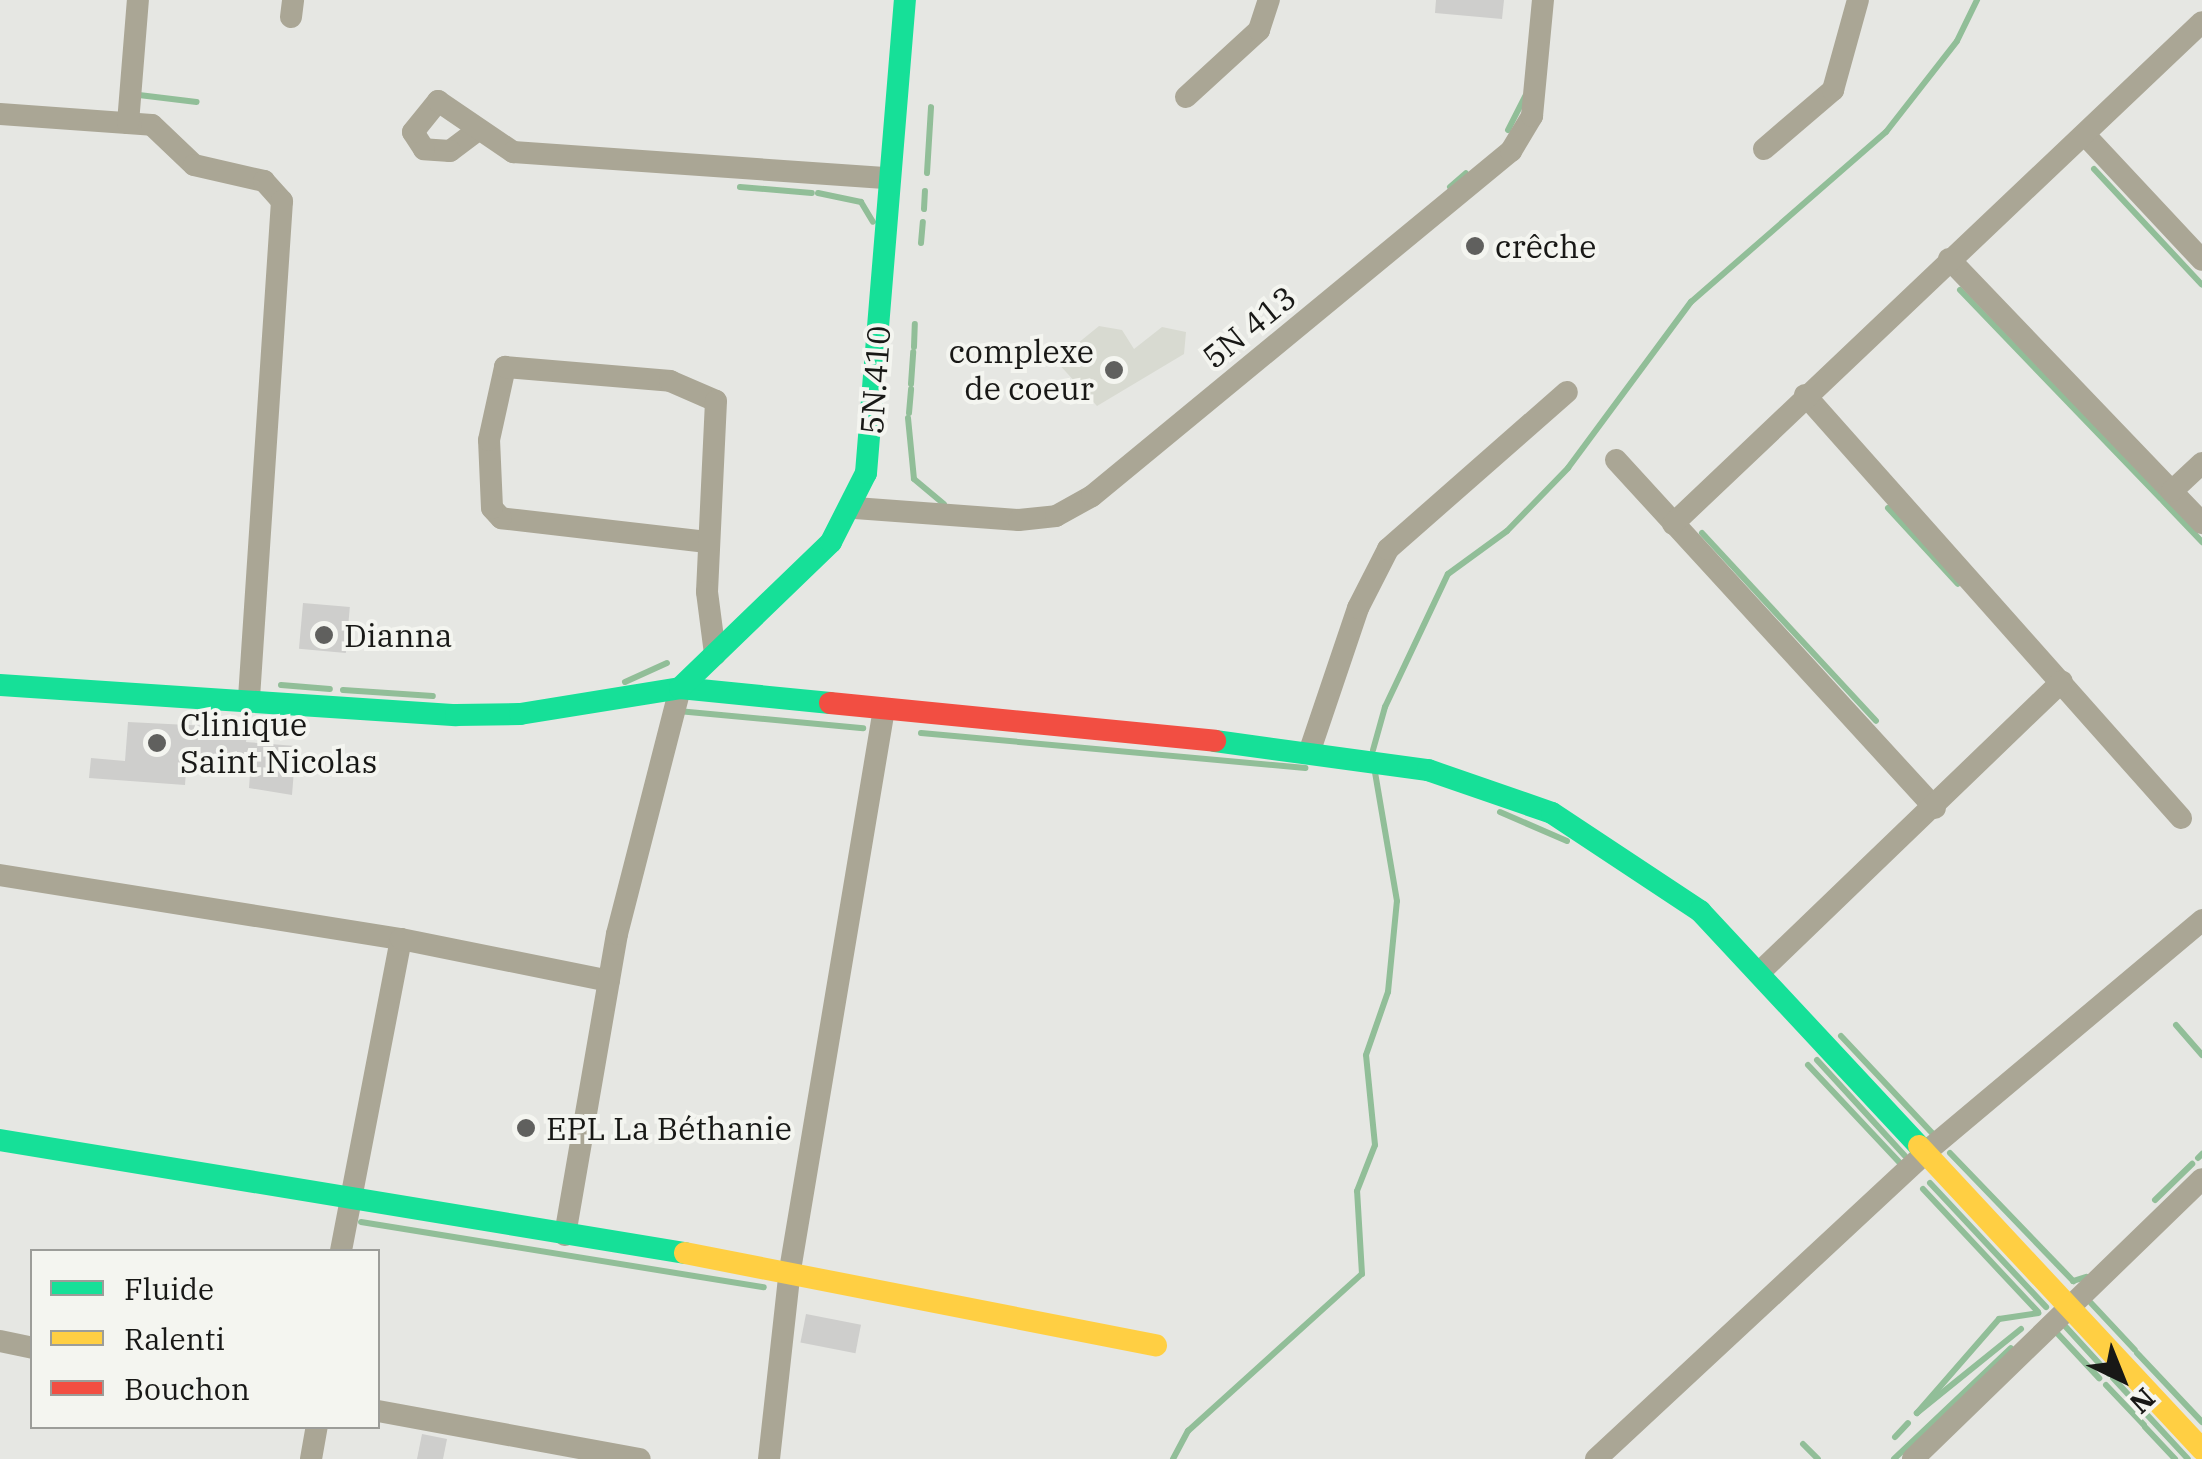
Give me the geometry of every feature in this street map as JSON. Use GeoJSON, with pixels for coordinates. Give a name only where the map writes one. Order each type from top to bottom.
{"type":"FeatureCollection","features":[{"type":"Feature","properties":{"kind":"main road","name":"5N.410"},"geometry":{"type":"LineString","coordinates":[[680,688],[855,508],[872,439],[888,178],[904,0]]}},
{"type":"Feature","properties":{"kind":"main road"},"geometry":{"type":"LineString","coordinates":[[0,685],[249,698],[456,715],[520,714],[680,688],[1352,755],[1428,770],[1552,813],[1604,840],[1669,884],[1760,972],[2202,1449]]}},
{"type":"Feature","properties":{"kind":"main road"},"geometry":{"type":"LineString","coordinates":[[0,1140],[790,1270],[1156,1345]]}},
{"type":"Feature","properties":{"kind":"street"},"geometry":{"type":"LineString","coordinates":[[128,123],[138,0]]}},
{"type":"Feature","properties":{"kind":"street"},"geometry":{"type":"LineString","coordinates":[[1186,97],[1265,23],[1270,0]]}},
{"type":"Feature","properties":{"kind":"street","name":"5N 413"},"geometry":{"type":"LineString","coordinates":[[855,508],[1019,520],[1056,516],[1092,496],[1511,151],[1532,116],[1543,0]]}},
{"type":"Feature","properties":{"kind":"street"},"geometry":{"type":"LineString","coordinates":[[1764,149],[1833,90],[1858,0]]}},
{"type":"Feature","properties":{"kind":"street"},"geometry":{"type":"LineString","coordinates":[[1673,524],[2202,22]]}},
{"type":"Feature","properties":{"kind":"street"},"geometry":{"type":"LineString","coordinates":[[0,114],[160,128],[194,165],[264,181],[282,201],[249,698]]}},
{"type":"Feature","properties":{"kind":"street"},"geometry":{"type":"LineString","coordinates":[[478,130],[513,152],[888,178]]}},
{"type":"Feature","properties":{"kind":"street"},"geometry":{"type":"LineString","coordinates":[[2085,135],[2202,260]]}},
{"type":"Feature","properties":{"kind":"street"},"geometry":{"type":"LineString","coordinates":[[1949,259],[2202,522]]}},
{"type":"Feature","properties":{"kind":"street"},"geometry":{"type":"LineString","coordinates":[[707,542],[502,518],[492,508],[489,440],[505,367],[707,392],[718,410],[707,542],[715,654]]}},
{"type":"Feature","properties":{"kind":"street"},"geometry":{"type":"LineString","coordinates":[[1309,752],[1358,608],[1388,549],[1568,392]]}},
{"type":"Feature","properties":{"kind":"street"},"geometry":{"type":"LineString","coordinates":[[1805,395],[2181,818]]}},
{"type":"Feature","properties":{"kind":"street"},"geometry":{"type":"LineString","coordinates":[[1616,460],[1935,808]]}},
{"type":"Feature","properties":{"kind":"street"},"geometry":{"type":"LineString","coordinates":[[2172,491],[2202,462]]}},
{"type":"Feature","properties":{"kind":"street"},"geometry":{"type":"LineString","coordinates":[[1760,972],[2062,682]]}},
{"type":"Feature","properties":{"kind":"street"},"geometry":{"type":"LineString","coordinates":[[565,1235],[609,981],[680,688]]}},
{"type":"Feature","properties":{"kind":"street"},"geometry":{"type":"LineString","coordinates":[[769,1459],[790,1270],[884,709]]}},
{"type":"Feature","properties":{"kind":"street"},"geometry":{"type":"LineString","coordinates":[[0,875],[401,939],[609,981]]}},
{"type":"Feature","properties":{"kind":"street"},"geometry":{"type":"LineString","coordinates":[[1596,1459],[1926,1152],[2202,920]]}},
{"type":"Feature","properties":{"kind":"street"},"geometry":{"type":"LineString","coordinates":[[340,1249],[401,939]]}},
{"type":"Feature","properties":{"kind":"street"},"geometry":{"type":"LineString","coordinates":[[1912,1459],[2067,1304],[2202,1179]]}},
{"type":"Feature","properties":{"kind":"street"},"geometry":{"type":"LineString","coordinates":[[0,1342],[30,1348]]}},
{"type":"Feature","properties":{"kind":"street"},"geometry":{"type":"LineString","coordinates":[[380,1411],[523,1434],[640,1459]]}},
{"type":"Feature","properties":{"kind":"street"},"geometry":{"type":"LineString","coordinates":[[311,1459],[316,1429]]}},
{"type":"Feature","properties":{"kind":"street"},"geometry":{"type":"LineString","coordinates":[[520,1459],[523,1434]]}},
{"type":"Feature","properties":{"kind":"shaded area","name":"complexe de coeur"},"geometry":{"type":"Polygon","coordinates":[[[1099,326],[1122,330],[1134,349],[1162,327],[1186,332],[1184,354],[1097,406],[1056,361],[1099,326]]]}},
{"type":"Feature","properties":{"kind":"building"},"geometry":{"type":"Polygon","coordinates":[[[1436,0],[1504,0],[1502,19],[1435,13],[1436,0]]]}},
{"type":"Feature","properties":{"kind":"building","name":"Dianna"},"geometry":{"type":"Polygon","coordinates":[[[303,603],[350,607],[346,653],[299,649],[303,603]]]}},
{"type":"Feature","properties":{"kind":"building"},"geometry":{"type":"Polygon","coordinates":[[[128,722],[248,728],[246,742],[296,746],[292,795],[249,788],[250,774],[186,771],[185,785],[89,778],[91,758],[125,761],[128,722]]]}},
{"type":"Feature","properties":{"kind":"building"},"geometry":{"type":"Polygon","coordinates":[[[806,1314],[861,1325],[855,1353],[800,1342],[806,1314]]]}},
{"type":"Feature","properties":{"kind":"building"},"geometry":{"type":"Polygon","coordinates":[[[422,1434],[447,1439],[443,1459],[417,1459],[422,1434]]]}},
{"type":"Feature","properties":{"kind":"waterway"},"geometry":{"type":"LineString","coordinates":[[1373,750],[1385,707],[1448,574],[1507,531],[1568,468],[1691,302],[1886,132],[1957,41],[1977,0]]}},
{"type":"Feature","properties":{"kind":"waterway"},"geometry":{"type":"LineString","coordinates":[[139,95],[197,102]]}},
{"type":"Feature","properties":{"kind":"waterway"},"geometry":{"type":"LineString","coordinates":[[1508,130],[1525,96]]}},
{"type":"Feature","properties":{"kind":"waterway"},"geometry":{"type":"LineString","coordinates":[[927,173],[931,107]]}},
{"type":"Feature","properties":{"kind":"waterway"},"geometry":{"type":"LineString","coordinates":[[2094,169],[2202,285]]}},
{"type":"Feature","properties":{"kind":"waterway"},"geometry":{"type":"LineString","coordinates":[[1450,187],[1466,173]]}},
{"type":"Feature","properties":{"kind":"waterway"},"geometry":{"type":"LineString","coordinates":[[740,187],[812,193]]}},
{"type":"Feature","properties":{"kind":"waterway"},"geometry":{"type":"LineString","coordinates":[[924,209],[925,191]]}},
{"type":"Feature","properties":{"kind":"waterway"},"geometry":{"type":"LineString","coordinates":[[818,193],[861,202],[873,222]]}},
{"type":"Feature","properties":{"kind":"waterway"},"geometry":{"type":"LineString","coordinates":[[921,243],[923,222]]}},
{"type":"Feature","properties":{"kind":"waterway"},"geometry":{"type":"LineString","coordinates":[[1960,290],[2161,499]]}},
{"type":"Feature","properties":{"kind":"waterway"},"geometry":{"type":"LineString","coordinates":[[914,347],[915,324]]}},
{"type":"Feature","properties":{"kind":"waterway"},"geometry":{"type":"LineString","coordinates":[[911,384],[913,352]]}},
{"type":"Feature","properties":{"kind":"waterway"},"geometry":{"type":"LineString","coordinates":[[909,413],[911,389]]}},
{"type":"Feature","properties":{"kind":"waterway"},"geometry":{"type":"LineString","coordinates":[[908,418],[914,479],[944,504]]}},
{"type":"Feature","properties":{"kind":"waterway"},"geometry":{"type":"LineString","coordinates":[[2163,501],[2202,542]]}},
{"type":"Feature","properties":{"kind":"waterway"},"geometry":{"type":"LineString","coordinates":[[1888,508],[1958,584]]}},
{"type":"Feature","properties":{"kind":"waterway"},"geometry":{"type":"LineString","coordinates":[[1702,533],[1876,721]]}},
{"type":"Feature","properties":{"kind":"waterway"},"geometry":{"type":"LineString","coordinates":[[625,682],[667,663]]}},
{"type":"Feature","properties":{"kind":"waterway"},"geometry":{"type":"LineString","coordinates":[[281,685],[330,689]]}},
{"type":"Feature","properties":{"kind":"waterway"},"geometry":{"type":"LineString","coordinates":[[343,690],[433,696]]}},
{"type":"Feature","properties":{"kind":"waterway"},"geometry":{"type":"LineString","coordinates":[[678,711],[863,728]]}},
{"type":"Feature","properties":{"kind":"waterway"},"geometry":{"type":"LineString","coordinates":[[921,733],[1305,768]]}},
{"type":"Feature","properties":{"kind":"waterway"},"geometry":{"type":"LineString","coordinates":[[1173,1459],[1188,1431],[1362,1274],[1357,1191],[1375,1145],[1366,1055],[1388,992],[1397,901],[1375,772]]}},
{"type":"Feature","properties":{"kind":"waterway"},"geometry":{"type":"LineString","coordinates":[[1500,812],[1567,841]]}},
{"type":"Feature","properties":{"kind":"waterway"},"geometry":{"type":"LineString","coordinates":[[2176,1025],[2202,1055]]}},
{"type":"Feature","properties":{"kind":"waterway"},"geometry":{"type":"LineString","coordinates":[[1841,1036],[1935,1136]]}},
{"type":"Feature","properties":{"kind":"waterway"},"geometry":{"type":"LineString","coordinates":[[1817,1060],[1905,1156]]}},
{"type":"Feature","properties":{"kind":"waterway"},"geometry":{"type":"LineString","coordinates":[[1808,1065],[1901,1164]]}},
{"type":"Feature","properties":{"kind":"waterway"},"geometry":{"type":"LineString","coordinates":[[1950,1153],[2073,1281],[2086,1277]]}},
{"type":"Feature","properties":{"kind":"waterway"},"geometry":{"type":"LineString","coordinates":[[2198,1158],[2202,1154]]}},
{"type":"Feature","properties":{"kind":"waterway"},"geometry":{"type":"LineString","coordinates":[[2155,1200],[2192,1164]]}},
{"type":"Feature","properties":{"kind":"waterway"},"geometry":{"type":"LineString","coordinates":[[1930,1183],[2046,1307]]}},
{"type":"Feature","properties":{"kind":"waterway"},"geometry":{"type":"LineString","coordinates":[[1923,1189],[2038,1312]]}},
{"type":"Feature","properties":{"kind":"waterway"},"geometry":{"type":"LineString","coordinates":[[361,1222],[764,1287]]}},
{"type":"Feature","properties":{"kind":"waterway"},"geometry":{"type":"LineString","coordinates":[[2091,1303],[2135,1350]]}},
{"type":"Feature","properties":{"kind":"waterway"},"geometry":{"type":"LineString","coordinates":[[2021,1329],[1917,1413],[1999,1319],[2039,1313]]}},
{"type":"Feature","properties":{"kind":"waterway"},"geometry":{"type":"LineString","coordinates":[[2065,1326],[2109,1374]]}},
{"type":"Feature","properties":{"kind":"waterway"},"geometry":{"type":"LineString","coordinates":[[2057,1333],[2099,1378]]}},
{"type":"Feature","properties":{"kind":"waterway"},"geometry":{"type":"LineString","coordinates":[[1894,1459],[2011,1348]]}},
{"type":"Feature","properties":{"kind":"waterway"},"geometry":{"type":"LineString","coordinates":[[2137,1353],[2202,1422]]}},
{"type":"Feature","properties":{"kind":"waterway"},"geometry":{"type":"LineString","coordinates":[[2113,1378],[2188,1459]]}},
{"type":"Feature","properties":{"kind":"waterway"},"geometry":{"type":"LineString","coordinates":[[2106,1385],[2144,1425]]}},
{"type":"Feature","properties":{"kind":"waterway"},"geometry":{"type":"LineString","coordinates":[[1895,1437],[1908,1423]]}},
{"type":"Feature","properties":{"kind":"waterway"},"geometry":{"type":"LineString","coordinates":[[2145,1427],[2175,1459]]}},
{"type":"Feature","properties":{"kind":"waterway"},"geometry":{"type":"LineString","coordinates":[[1803,1444],[1818,1459]]}},
{"type":"Feature","properties":{"kind":"traffic: fast"},"geometry":{"type":"LineString","coordinates":[[680,688],[831,542],[866,473],[905,0]]}},
{"type":"Feature","properties":{"kind":"traffic: fast"},"geometry":{"type":"LineString","coordinates":[[0,685],[456,715],[520,714],[680,688],[830,703]]}},
{"type":"Feature","properties":{"kind":"traffic: fast"},"geometry":{"type":"LineString","coordinates":[[1215,741],[1428,770],[1552,813],[1700,911],[1919,1146]]}},
{"type":"Feature","properties":{"kind":"traffic: fast"},"geometry":{"type":"LineString","coordinates":[[0,1140],[685,1253]]}},
{"type":"Feature","properties":{"kind":"traffic: slow"},"geometry":{"type":"LineString","coordinates":[[1919,1146],[2202,1449]]}},
{"type":"Feature","properties":{"kind":"traffic: slow"},"geometry":{"type":"LineString","coordinates":[[685,1253],[1156,1345]]}},
{"type":"Feature","properties":{"kind":"traffic: jam"},"geometry":{"type":"LineString","coordinates":[[830,703],[1215,741]]}},
{"type":"Feature","properties":{"kind":"place","name":"crêche"},"geometry":{"type":"Point","coordinates":[1475,246]}},
{"type":"Feature","properties":{"kind":"place","name":"complexe de coeur"},"geometry":{"type":"Point","coordinates":[1114,370]}},
{"type":"Feature","properties":{"kind":"place","name":"Dianna"},"geometry":{"type":"Point","coordinates":[324,635]}},
{"type":"Feature","properties":{"kind":"place","name":"Clinique Saint Nicolas"},"geometry":{"type":"Point","coordinates":[157,743]}},
{"type":"Feature","properties":{"kind":"place","name":"EPL La Béthanie"},"geometry":{"type":"Point","coordinates":[526,1128]}}]}
